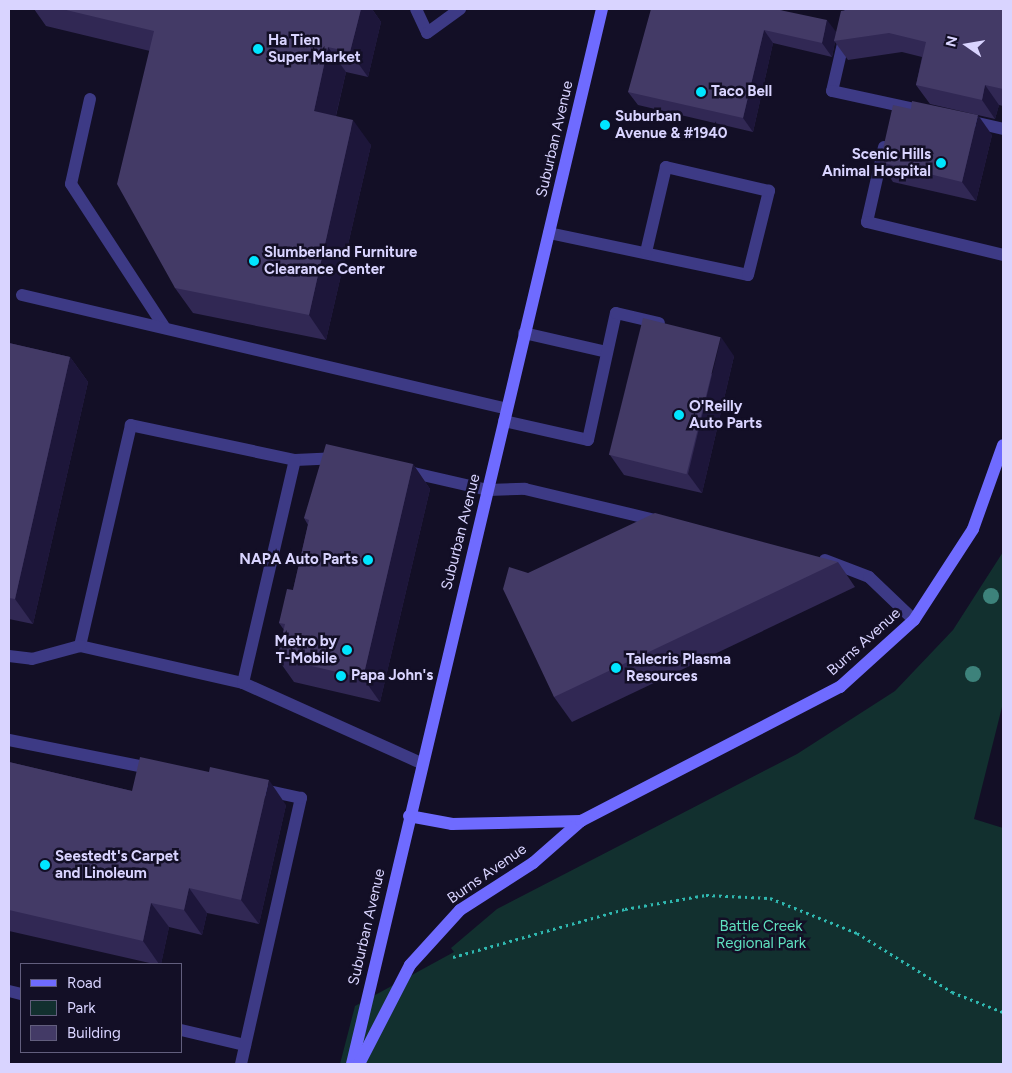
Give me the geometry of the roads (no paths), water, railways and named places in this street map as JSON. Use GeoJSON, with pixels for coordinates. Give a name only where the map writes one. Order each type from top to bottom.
{"type":"FeatureCollection","features":[{"type":"Feature","properties":{"kind":"street","name":"Suburban Avenue"},"geometry":{"type":"LineString","coordinates":[[352,1064],[421,763],[602,9]]}},
{"type":"Feature","properties":{"kind":"street","name":"Burns Avenue"},"geometry":{"type":"LineString","coordinates":[[359,1064],[410,965],[434,935],[460,910],[534,863],[581,821],[840,687],[914,620],[973,529],[1003,445]]}},
{"type":"Feature","properties":{"kind":"street","name":"Burns Avenue"},"geometry":{"type":"LineString","coordinates":[[409,816],[452,824],[581,821]]}},
{"type":"Feature","properties":{"kind":"lane"},"geometry":{"type":"LineString","coordinates":[[416,9],[427,32],[460,9]]}},
{"type":"Feature","properties":{"kind":"lane"},"geometry":{"type":"LineString","coordinates":[[851,9],[832,91],[1003,129]]}},
{"type":"Feature","properties":{"kind":"lane"},"geometry":{"type":"LineString","coordinates":[[90,99],[72,184],[165,328]]}},
{"type":"Feature","properties":{"kind":"lane"},"geometry":{"type":"LineString","coordinates":[[884,146],[867,222],[1003,255]]}},
{"type":"Feature","properties":{"kind":"lane"},"geometry":{"type":"LineString","coordinates":[[549,233],[748,275],[769,191],[666,167],[646,252]]}},
{"type":"Feature","properties":{"kind":"lane"},"geometry":{"type":"LineString","coordinates":[[22,295],[165,328],[505,415],[588,440],[616,313],[670,325]]}},
{"type":"Feature","properties":{"kind":"lane"},"geometry":{"type":"LineString","coordinates":[[524,333],[606,352]]}},
{"type":"Feature","properties":{"kind":"lane"},"geometry":{"type":"LineString","coordinates":[[80,646],[131,425],[295,460],[356,460]]}},
{"type":"Feature","properties":{"kind":"lane"},"geometry":{"type":"LineString","coordinates":[[243,683],[295,460]]}},
{"type":"Feature","properties":{"kind":"lane"},"geometry":{"type":"LineString","coordinates":[[394,469],[488,490],[525,489],[677,525]]}},
{"type":"Feature","properties":{"kind":"lane"},"geometry":{"type":"LineString","coordinates":[[807,556],[869,577],[914,620]]}},
{"type":"Feature","properties":{"kind":"lane"},"geometry":{"type":"LineString","coordinates":[[9,656],[32,659],[80,646],[243,683],[421,763]]}},
{"type":"Feature","properties":{"kind":"lane"},"geometry":{"type":"LineString","coordinates":[[9,740],[164,771]]}},
{"type":"Feature","properties":{"kind":"lane"},"geometry":{"type":"LineString","coordinates":[[241,1064],[301,798],[252,788]]}},
{"type":"Feature","properties":{"kind":"lane"},"geometry":{"type":"LineString","coordinates":[[182,1030],[245,1044]]}},
{"type":"Feature","properties":{"kind":"place","name":"Ha Tien Super Market"},"geometry":{"type":"Point","coordinates":[258,49]}},
{"type":"Feature","properties":{"kind":"place","name":"Taco Bell"},"geometry":{"type":"Point","coordinates":[701,92]}},
{"type":"Feature","properties":{"kind":"place","name":"Suburban Avenue & #1940"},"geometry":{"type":"Point","coordinates":[605,125]}},
{"type":"Feature","properties":{"kind":"place","name":"Scenic Hills Animal Hospital"},"geometry":{"type":"Point","coordinates":[941,163]}},
{"type":"Feature","properties":{"kind":"place","name":"Slumberland Furniture Clearance Center"},"geometry":{"type":"Point","coordinates":[254,261]}},
{"type":"Feature","properties":{"kind":"place","name":"O'Reilly Auto Parts"},"geometry":{"type":"Point","coordinates":[679,415]}},
{"type":"Feature","properties":{"kind":"place","name":"NAPA Auto Parts"},"geometry":{"type":"Point","coordinates":[368,560]}},
{"type":"Feature","properties":{"kind":"place","name":"Metro by T-Mobile"},"geometry":{"type":"Point","coordinates":[347,650]}},
{"type":"Feature","properties":{"kind":"place","name":"Talecris Plasma Resources"},"geometry":{"type":"Point","coordinates":[616,668]}},
{"type":"Feature","properties":{"kind":"place","name":"Papa John's"},"geometry":{"type":"Point","coordinates":[341,676]}},
{"type":"Feature","properties":{"kind":"place","name":"Seestedt's Carpet and Linoleum"},"geometry":{"type":"Point","coordinates":[45,865]}},
{"type":"Feature","properties":{"kind":"park label","name":"Battle Creek Regional Park"},"geometry":{"type":"Point","coordinates":[761,934]}}]}
